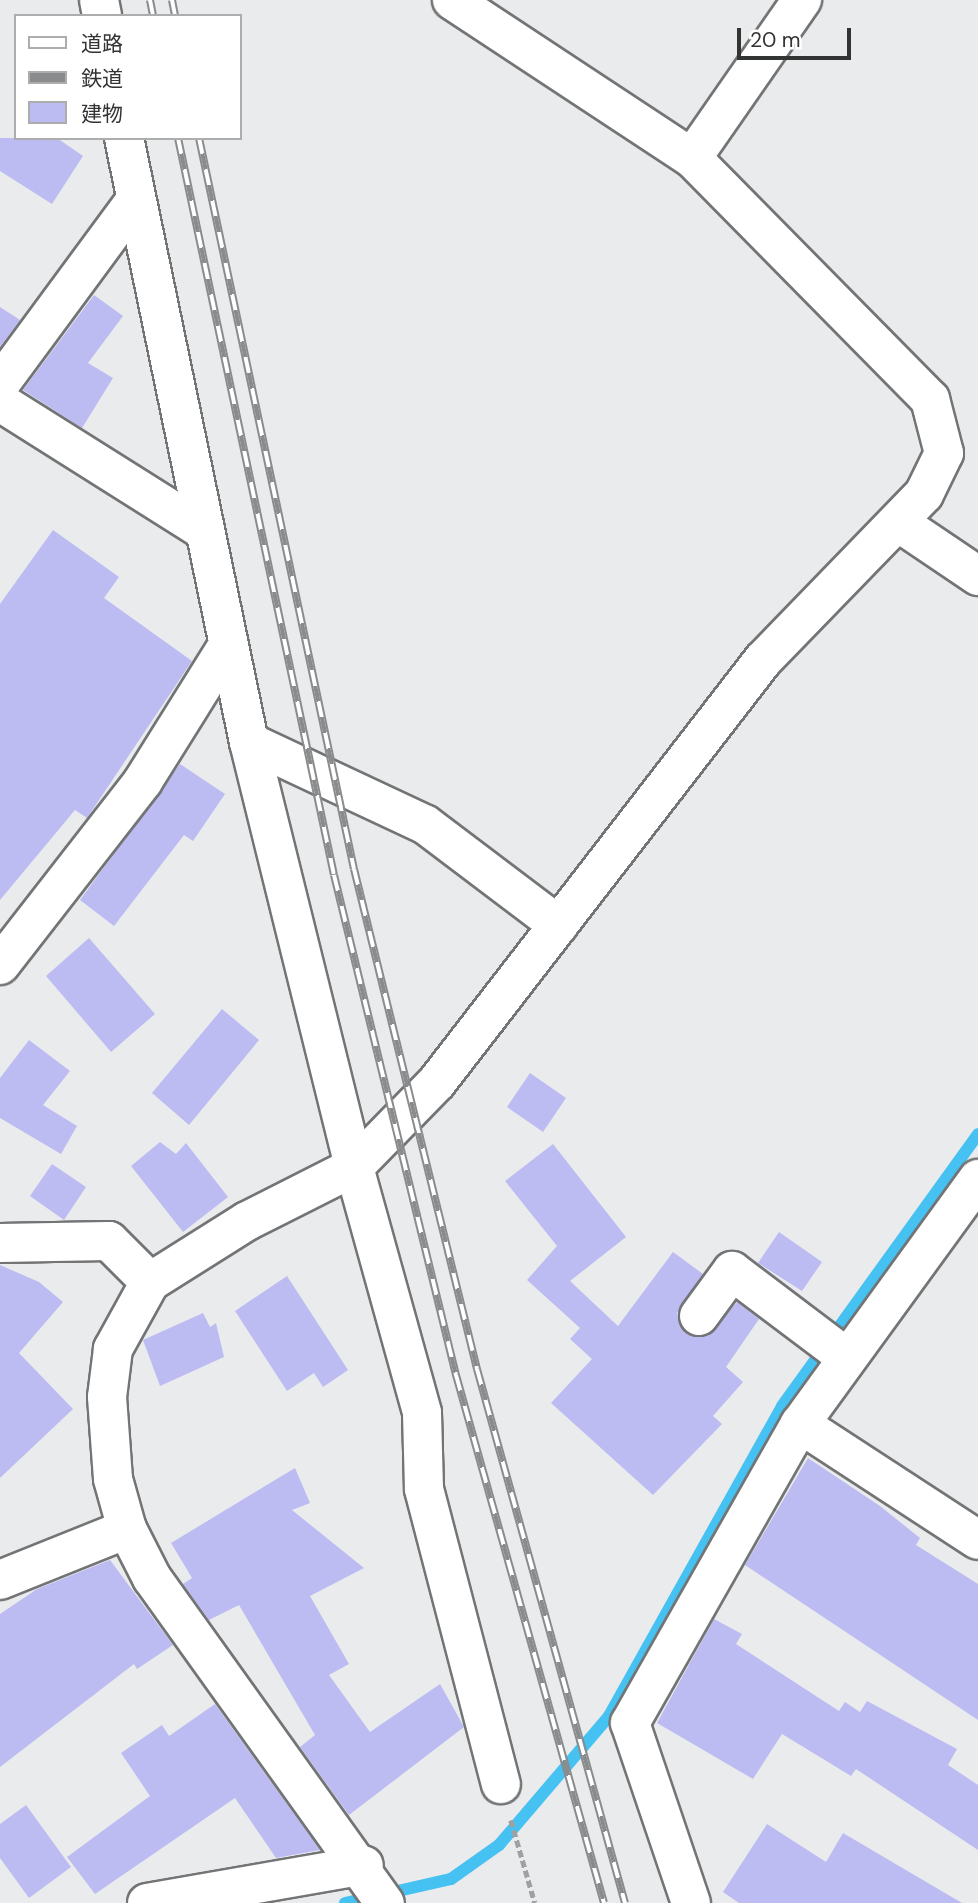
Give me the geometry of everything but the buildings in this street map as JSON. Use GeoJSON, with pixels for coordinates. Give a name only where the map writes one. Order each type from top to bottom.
{"type":"FeatureCollection","features":[{"type":"Feature","properties":{"kind":"street"},"geometry":{"type":"LineString","coordinates":[[385,1903],[364,1866],[152,1578],[127,1529],[113,1479],[107,1397],[113,1349],[150,1282],[247,1221],[354,1167],[437,1082],[763,660],[924,494],[944,453],[930,399],[692,158],[452,0]]}},
{"type":"Feature","properties":{"kind":"street"},"geometry":{"type":"LineString","coordinates":[[692,158],[802,0]]}},
{"type":"Feature","properties":{"kind":"street"},"geometry":{"type":"LineString","coordinates":[[124,140],[202,529],[249,742],[354,1167],[422,1413],[424,1489],[501,1784]]}},
{"type":"Feature","properties":{"kind":"street"},"geometry":{"type":"LineString","coordinates":[[0,384],[135,201]]}},
{"type":"Feature","properties":{"kind":"street"},"geometry":{"type":"LineString","coordinates":[[0,402],[202,529]]}},
{"type":"Feature","properties":{"kind":"street"},"geometry":{"type":"LineString","coordinates":[[898,522],[978,576]]}},
{"type":"Feature","properties":{"kind":"street"},"geometry":{"type":"LineString","coordinates":[[0,965],[142,781],[228,645]]}},
{"type":"Feature","properties":{"kind":"street"},"geometry":{"type":"LineString","coordinates":[[249,742],[426,825],[558,925]]}},
{"type":"Feature","properties":{"kind":"street"},"geometry":{"type":"LineString","coordinates":[[691,1903],[629,1723],[800,1424],[846,1357],[978,1179]]}},
{"type":"Feature","properties":{"kind":"street"},"geometry":{"type":"LineString","coordinates":[[0,1243],[109,1241],[150,1282]]}},
{"type":"Feature","properties":{"kind":"street"},"geometry":{"type":"LineString","coordinates":[[699,1316],[732,1272],[846,1357]]}},
{"type":"Feature","properties":{"kind":"street"},"geometry":{"type":"LineString","coordinates":[[800,1424],[978,1540]]}},
{"type":"Feature","properties":{"kind":"street"},"geometry":{"type":"LineString","coordinates":[[0,1580],[127,1529]]}},
{"type":"Feature","properties":{"kind":"street"},"geometry":{"type":"LineString","coordinates":[[147,1903],[364,1866]]}},
{"type":"Feature","properties":{"kind":"path"},"geometry":{"type":"LineString","coordinates":[[501,1784],[535,1903]]}},
{"type":"Feature","properties":{"kind":"waterway"},"geometry":{"type":"LineString","coordinates":[[345,1903],[451,1879],[499,1845],[609,1716],[782,1406],[978,1134]]}},
{"type":"Feature","properties":{"kind":"railway"},"geometry":{"type":"LineString","coordinates":[[150,0],[153,14]]}},
{"type":"Feature","properties":{"kind":"railway"},"geometry":{"type":"LineString","coordinates":[[172,0],[175,14]]}},
{"type":"Feature","properties":{"kind":"railway"},"geometry":{"type":"LineString","coordinates":[[178,140],[334,875],[456,1375],[604,1903]]}},
{"type":"Feature","properties":{"kind":"railway"},"geometry":{"type":"LineString","coordinates":[[199,140],[354,869],[477,1369],[625,1903]]}}]}
